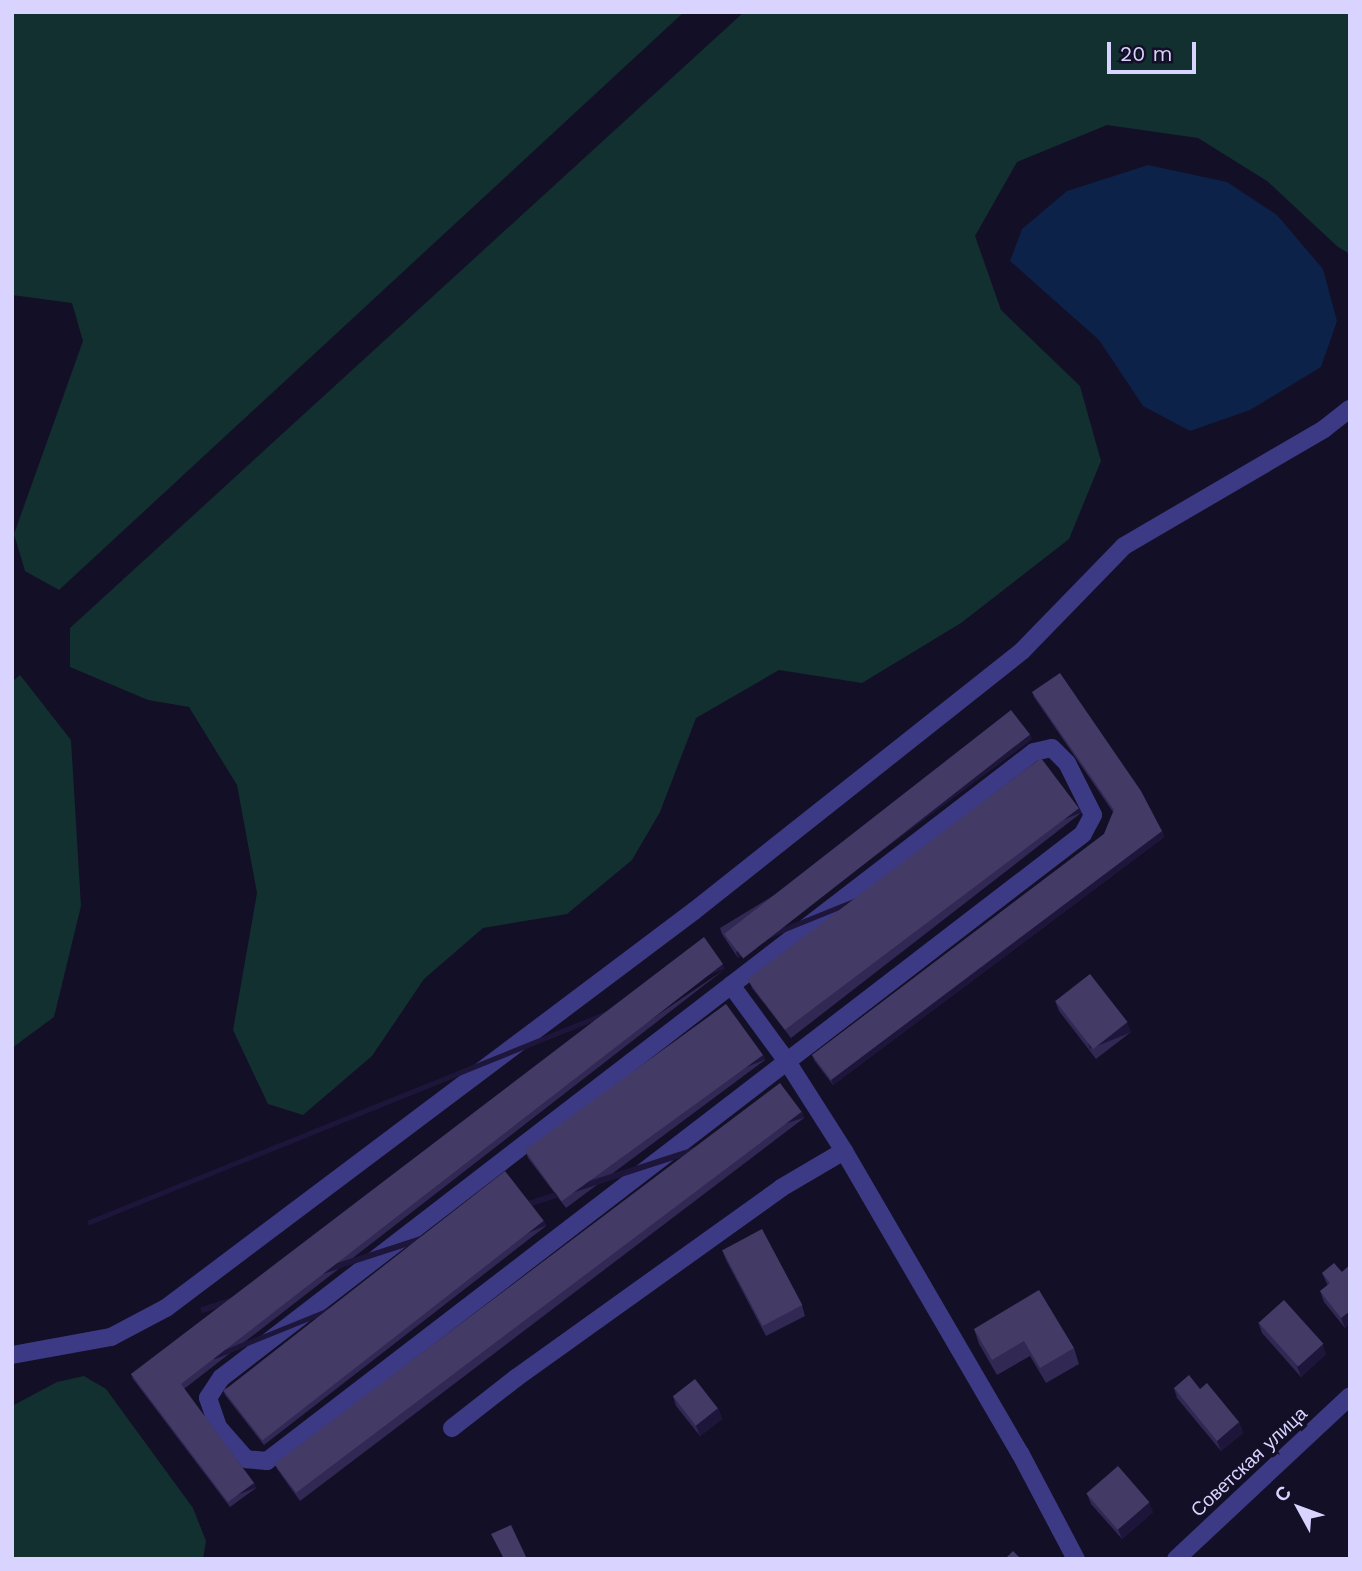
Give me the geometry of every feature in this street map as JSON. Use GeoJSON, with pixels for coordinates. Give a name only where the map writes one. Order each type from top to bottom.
{"type":"FeatureCollection","features":[{"type":"Feature","properties":{"kind":"street"},"geometry":{"type":"LineString","coordinates":[[12,1355],[111,1337],[166,1308],[694,911],[1023,651],[1124,546],[1324,429],[1350,410]]}},
{"type":"Feature","properties":{"kind":"street"},"geometry":{"type":"LineString","coordinates":[[1052,748],[1067,763],[1093,815],[1083,834],[788,1063],[267,1461],[246,1459],[218,1427],[208,1398],[221,1378],[1034,752],[1052,748]]}},
{"type":"Feature","properties":{"kind":"street"},"geometry":{"type":"LineString","coordinates":[[731,985],[788,1063],[844,1151],[1020,1454],[1076,1559]]}},
{"type":"Feature","properties":{"kind":"street"},"geometry":{"type":"LineString","coordinates":[[452,1429],[516,1378],[781,1188],[844,1151]]}},
{"type":"Feature","properties":{"kind":"street","name":"Советская улица"},"geometry":{"type":"LineString","coordinates":[[1177,1559],[1350,1396]]}},
{"type":"Feature","properties":{"kind":"green space"},"geometry":{"type":"Polygon","coordinates":[[[12,12],[684,12],[59,590],[25,571],[14,534],[83,341],[72,303],[12,295],[12,12]]]}},
{"type":"Feature","properties":{"kind":"green space"},"geometry":{"type":"Polygon","coordinates":[[[744,12],[1350,12],[1350,254],[1338,247],[1267,181],[1198,138],[1107,125],[1017,162],[975,236],[1001,310],[1080,386],[1101,461],[1069,539],[961,623],[862,683],[779,670],[696,718],[660,812],[632,860],[567,914],[483,928],[424,979],[372,1056],[303,1115],[268,1104],[233,1030],[257,893],[237,785],[189,707],[148,700],[70,667],[70,628],[744,12]]]}},
{"type":"Feature","properties":{"kind":"green space"},"geometry":{"type":"Polygon","coordinates":[[[20,675],[71,740],[81,906],[54,1017],[12,1048],[12,682],[20,675]]]}},
{"type":"Feature","properties":{"kind":"green space"},"geometry":{"type":"Polygon","coordinates":[[[84,1376],[106,1389],[193,1508],[206,1541],[203,1559],[12,1559],[12,1406],[57,1382],[84,1376]]]}},
{"type":"Feature","properties":{"kind":"water"},"geometry":{"type":"Polygon","coordinates":[[[1148,165],[1227,182],[1277,215],[1323,269],[1337,321],[1321,367],[1250,410],[1190,431],[1143,406],[1099,340],[1010,261],[1022,229],[1067,191],[1148,165]]]}},
{"type":"Feature","properties":{"kind":"building"},"geometry":{"type":"Polygon","coordinates":[[[1060,673],[1141,791],[1162,831],[831,1080],[812,1055],[1104,834],[1114,810],[1032,692],[1060,673]]]}},
{"type":"Feature","properties":{"kind":"building"},"geometry":{"type":"Polygon","coordinates":[[[1011,710],[1030,734],[743,959],[724,934],[1011,710]]]}},
{"type":"Feature","properties":{"kind":"building"},"geometry":{"type":"Polygon","coordinates":[[[1041,758],[1079,808],[785,1030],[747,979],[1041,758]]]}},
{"type":"Feature","properties":{"kind":"building"},"geometry":{"type":"Polygon","coordinates":[[[704,937],[723,964],[181,1384],[254,1483],[228,1502],[131,1374],[704,937]]]}},
{"type":"Feature","properties":{"kind":"building"},"geometry":{"type":"Polygon","coordinates":[[[1090,974],[1128,1022],[1093,1049],[1055,1001],[1090,974]]]}},
{"type":"Feature","properties":{"kind":"building"},"geometry":{"type":"Polygon","coordinates":[[[726,1004],[763,1055],[562,1201],[525,1150],[726,1004]]]}},
{"type":"Feature","properties":{"kind":"building"},"geometry":{"type":"Polygon","coordinates":[[[780,1083],[802,1112],[296,1493],[274,1464],[780,1083]]]}},
{"type":"Feature","properties":{"kind":"building"},"geometry":{"type":"Polygon","coordinates":[[[505,1171],[544,1221],[262,1440],[224,1391],[505,1171]]]}},
{"type":"Feature","properties":{"kind":"building"},"geometry":{"type":"Polygon","coordinates":[[[762,1229],[802,1305],[763,1326],[722,1250],[762,1229]]]}},
{"type":"Feature","properties":{"kind":"building"},"geometry":{"type":"Polygon","coordinates":[[[1334,1263],[1342,1272],[1350,1265],[1350,1311],[1341,1318],[1320,1291],[1330,1283],[1322,1273],[1334,1263]]]}},
{"type":"Feature","properties":{"kind":"building"},"geometry":{"type":"Polygon","coordinates":[[[1039,1290],[1074,1348],[1040,1368],[1024,1341],[992,1360],[974,1329],[1039,1290]]]}},
{"type":"Feature","properties":{"kind":"building"},"geometry":{"type":"Polygon","coordinates":[[[1284,1300],[1323,1344],[1298,1367],[1259,1323],[1284,1300]]]}},
{"type":"Feature","properties":{"kind":"building"},"geometry":{"type":"Polygon","coordinates":[[[1189,1375],[1200,1389],[1207,1383],[1239,1422],[1217,1441],[1174,1388],[1189,1375]]]}},
{"type":"Feature","properties":{"kind":"building"},"geometry":{"type":"Polygon","coordinates":[[[695,1379],[718,1408],[696,1425],[673,1396],[695,1379]]]}},
{"type":"Feature","properties":{"kind":"building"},"geometry":{"type":"Polygon","coordinates":[[[1118,1466],[1149,1502],[1118,1530],[1086,1494],[1118,1466]]]}},
{"type":"Feature","properties":{"kind":"building"},"geometry":{"type":"Polygon","coordinates":[[[511,1525],[527,1559],[504,1559],[491,1534],[511,1525]]]}},
{"type":"Feature","properties":{"kind":"building"},"geometry":{"type":"Polygon","coordinates":[[[1013,1551],[1021,1559],[1005,1559],[1013,1551]]]}}]}
